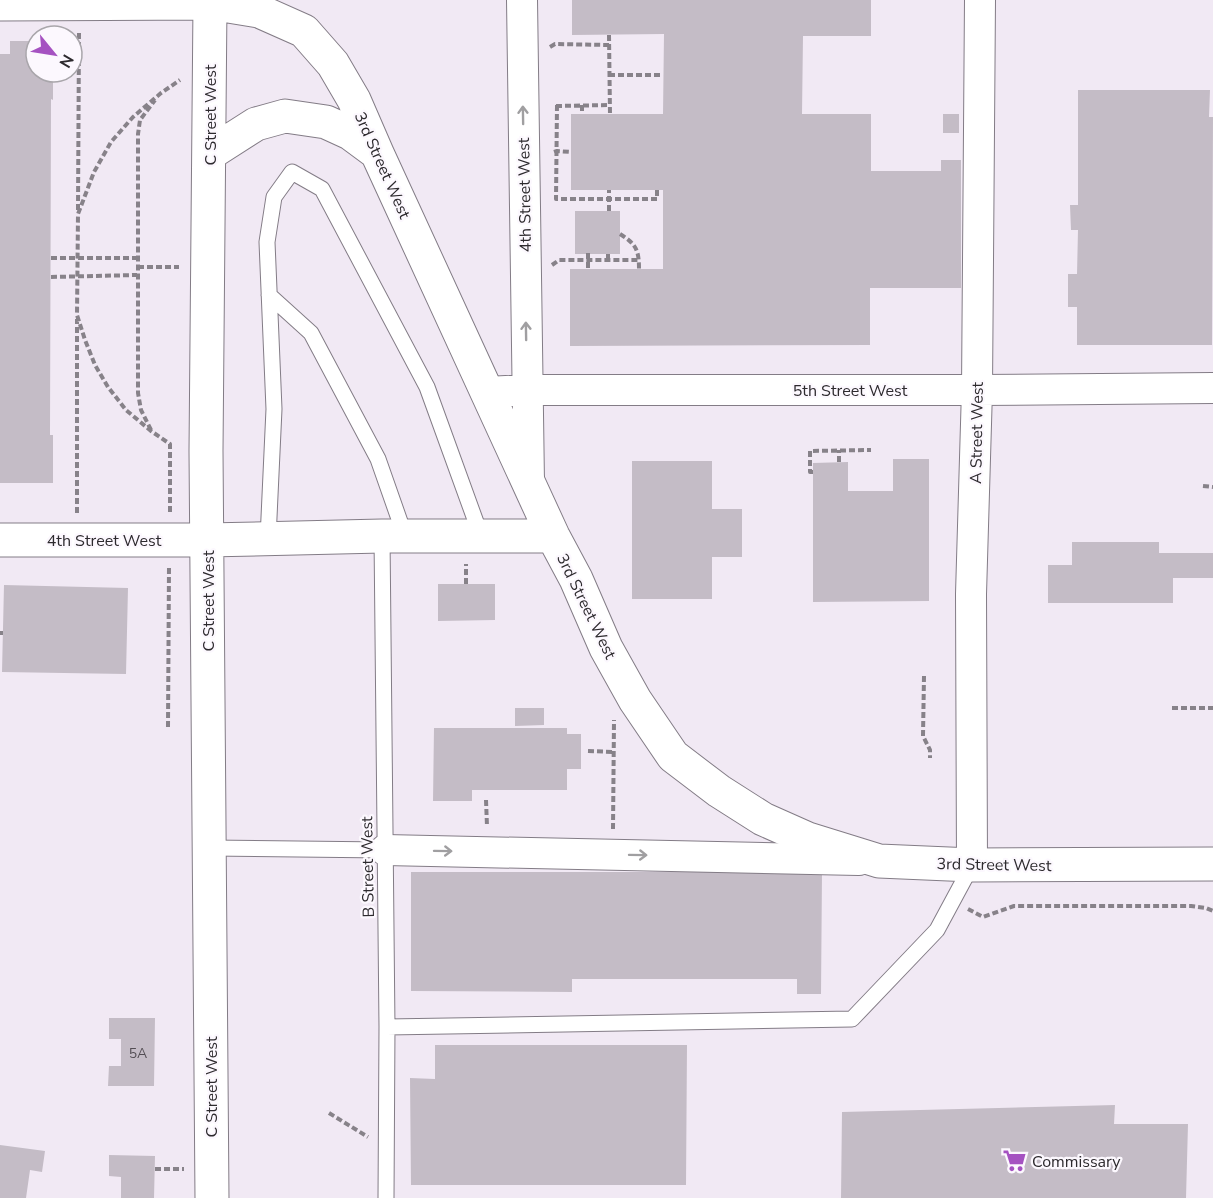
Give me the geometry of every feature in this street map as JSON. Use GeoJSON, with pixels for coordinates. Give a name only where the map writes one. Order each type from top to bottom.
{"type":"FeatureCollection","features":[{"type":"Feature","properties":{"kind":"street"},"geometry":{"type":"LineString","coordinates":[[0,4],[210,3],[253,0]]}},
{"type":"Feature","properties":{"kind":"street","name":"4th Street West"},"geometry":{"type":"LineString","coordinates":[[522,0],[529,483]]}},
{"type":"Feature","properties":{"kind":"street","name":"A Street West"},"geometry":{"type":"LineString","coordinates":[[972,865],[971,594],[977,390],[980,0]]}},
{"type":"Feature","properties":{"kind":"street","name":"3rd Street West"},"geometry":{"type":"LineString","coordinates":[[210,3],[259,11],[304,31],[333,64],[354,100],[606,648],[635,700],[673,756],[719,791],[763,819],[808,839],[879,861],[972,865],[1213,864]]}},
{"type":"Feature","properties":{"kind":"street","name":"C Street West"},"geometry":{"type":"LineString","coordinates":[[210,3],[206,440],[212,1198]]}},
{"type":"Feature","properties":{"kind":"street"},"geometry":{"type":"LineString","coordinates":[[210,154],[256,124],[285,116],[326,122],[350,133],[377,153]]}},
{"type":"Feature","properties":{"kind":"street","name":"5th Street West"},"geometry":{"type":"LineString","coordinates":[[487,392],[1213,388]]}},
{"type":"Feature","properties":{"kind":"street"},"geometry":{"type":"LineString","coordinates":[[394,536],[553,536]]}},
{"type":"Feature","properties":{"kind":"street","name":"4th Street West"},"geometry":{"type":"LineString","coordinates":[[0,540],[207,540],[394,536]]}},
{"type":"Feature","properties":{"kind":"street"},"geometry":{"type":"LineString","coordinates":[[385,850],[879,861]]}},
{"type":"Feature","properties":{"kind":"lane"},"geometry":{"type":"LineString","coordinates":[[268,539],[274,409],[267,242],[274,197],[292,172],[322,189],[427,387],[481,536]]}},
{"type":"Feature","properties":{"kind":"lane","name":"B Street West"},"geometry":{"type":"LineString","coordinates":[[269,295],[311,333],[378,459],[394,536],[385,850],[386,1198]]}},
{"type":"Feature","properties":{"kind":"lane"},"geometry":{"type":"LineString","coordinates":[[210,848],[385,850]]}},
{"type":"Feature","properties":{"kind":"lane"},"geometry":{"type":"LineString","coordinates":[[387,1027],[852,1019],[937,930],[972,865]]}},
{"type":"Feature","properties":{"kind":"path"},"geometry":{"type":"LineString","coordinates":[[609,34],[610,114]]}},
{"type":"Feature","properties":{"kind":"path"},"geometry":{"type":"LineString","coordinates":[[522,64],[555,44],[609,45]]}},
{"type":"Feature","properties":{"kind":"path"},"geometry":{"type":"LineString","coordinates":[[609,75],[663,75]]}},
{"type":"Feature","properties":{"kind":"path"},"geometry":{"type":"LineString","coordinates":[[78,214],[94,172],[111,142],[133,117],[184,77]]}},
{"type":"Feature","properties":{"kind":"path"},"geometry":{"type":"LineString","coordinates":[[68,540],[77,516],[79,84]]}},
{"type":"Feature","properties":{"kind":"path"},"geometry":{"type":"LineString","coordinates":[[151,431],[141,410],[138,393],[138,134],[140,120],[161,93]]}},
{"type":"Feature","properties":{"kind":"path"},"geometry":{"type":"LineString","coordinates":[[524,127],[556,105],[609,105]]}},
{"type":"Feature","properties":{"kind":"path"},"geometry":{"type":"LineString","coordinates":[[556,105],[556,199],[657,199],[657,190]]}},
{"type":"Feature","properties":{"kind":"path"},"geometry":{"type":"LineString","coordinates":[[582,105],[582,114]]}},
{"type":"Feature","properties":{"kind":"path"},"geometry":{"type":"LineString","coordinates":[[609,190],[609,211]]}},
{"type":"Feature","properties":{"kind":"path"},"geometry":{"type":"LineString","coordinates":[[620,234],[633,242],[637,250],[639,269]]}},
{"type":"Feature","properties":{"kind":"path"},"geometry":{"type":"LineString","coordinates":[[588,253],[588,269]]}},
{"type":"Feature","properties":{"kind":"path"},"geometry":{"type":"LineString","coordinates":[[608,254],[608,260]]}},
{"type":"Feature","properties":{"kind":"path"},"geometry":{"type":"LineString","coordinates":[[51,258],[138,258]]}},
{"type":"Feature","properties":{"kind":"path"},"geometry":{"type":"LineString","coordinates":[[526,283],[560,260],[639,260]]}},
{"type":"Feature","properties":{"kind":"path"},"geometry":{"type":"LineString","coordinates":[[51,277],[137,275]]}},
{"type":"Feature","properties":{"kind":"path"},"geometry":{"type":"LineString","coordinates":[[77,315],[95,365],[108,387],[126,410],[170,444],[168,727]]}},
{"type":"Feature","properties":{"kind":"path"},"geometry":{"type":"LineString","coordinates":[[839,450],[839,462]]}},
{"type":"Feature","properties":{"kind":"path"},"geometry":{"type":"LineString","coordinates":[[813,472],[810,472],[810,451],[871,450]]}},
{"type":"Feature","properties":{"kind":"path"},"geometry":{"type":"LineString","coordinates":[[1203,486],[1213,487]]}},
{"type":"Feature","properties":{"kind":"path"},"geometry":{"type":"LineString","coordinates":[[924,676],[923,736],[930,750],[930,758]]}},
{"type":"Feature","properties":{"kind":"path"},"geometry":{"type":"LineString","coordinates":[[1172,708],[1213,708]]}},
{"type":"Feature","properties":{"kind":"path"},"geometry":{"type":"LineString","coordinates":[[602,829],[614,829],[614,718]]}},
{"type":"Feature","properties":{"kind":"path"},"geometry":{"type":"LineString","coordinates":[[588,752],[614,752]]}},
{"type":"Feature","properties":{"kind":"path"},"geometry":{"type":"LineString","coordinates":[[486,800],[487,829]]}},
{"type":"Feature","properties":{"kind":"path"},"geometry":{"type":"LineString","coordinates":[[952,902],[983,917],[1014,906],[1191,906],[1213,911]]}},
{"type":"Feature","properties":{"kind":"building"},"geometry":{"type":"Polygon","coordinates":[[[572,0],[871,0],[871,36],[803,36],[802,114],[871,114],[871,171],[941,171],[941,160],[961,160],[961,288],[870,288],[870,345],[570,346],[570,269],[663,269],[663,190],[571,190],[571,114],[663,114],[664,34],[572,35],[572,0]]]}},
{"type":"Feature","properties":{"kind":"building"},"geometry":{"type":"Polygon","coordinates":[[[10,41],[24,41],[24,84],[53,84],[53,100],[51,99],[50,435],[53,435],[53,483],[0,483],[0,54],[10,54],[10,41]]]}},
{"type":"Feature","properties":{"kind":"building"},"geometry":{"type":"Polygon","coordinates":[[[1078,90],[1210,90],[1209,117],[1213,117],[1212,345],[1077,345],[1077,307],[1068,307],[1068,274],[1077,274],[1078,230],[1071,230],[1070,205],[1078,205],[1078,90]]]}},
{"type":"Feature","properties":{"kind":"building"},"geometry":{"type":"Polygon","coordinates":[[[943,114],[959,114],[959,133],[943,133],[943,114]]]}},
{"type":"Feature","properties":{"kind":"building"},"geometry":{"type":"Polygon","coordinates":[[[575,211],[620,211],[620,254],[575,254],[575,211]]]}},
{"type":"Feature","properties":{"kind":"building"},"geometry":{"type":"Polygon","coordinates":[[[893,459],[929,459],[929,601],[813,602],[813,463],[848,462],[848,491],[893,491],[893,459]]]}},
{"type":"Feature","properties":{"kind":"building"},"geometry":{"type":"Polygon","coordinates":[[[632,461],[712,461],[712,509],[742,509],[742,557],[712,557],[712,599],[632,599],[632,461]]]}},
{"type":"Feature","properties":{"kind":"building"},"geometry":{"type":"Polygon","coordinates":[[[1072,542],[1159,542],[1159,553],[1213,553],[1213,578],[1173,578],[1173,603],[1048,603],[1048,565],[1072,565],[1072,542]]]}},
{"type":"Feature","properties":{"kind":"building"},"geometry":{"type":"Polygon","coordinates":[[[438,584],[495,584],[495,620],[438,621],[438,584]]]}},
{"type":"Feature","properties":{"kind":"building"},"geometry":{"type":"Polygon","coordinates":[[[4,585],[128,588],[126,674],[2,672],[4,585]]]}},
{"type":"Feature","properties":{"kind":"building"},"geometry":{"type":"Polygon","coordinates":[[[515,708],[544,708],[544,725],[515,726],[515,708]]]}},
{"type":"Feature","properties":{"kind":"building"},"geometry":{"type":"Polygon","coordinates":[[[434,728],[567,728],[567,734],[581,734],[581,769],[567,769],[567,790],[472,790],[472,801],[433,801],[434,728]]]}},
{"type":"Feature","properties":{"kind":"building"},"geometry":{"type":"Polygon","coordinates":[[[411,872],[822,872],[821,994],[797,994],[797,979],[572,979],[572,992],[411,991],[411,872]]]}},
{"type":"Feature","properties":{"kind":"building"},"geometry":{"type":"Polygon","coordinates":[[[109,1018],[155,1018],[154,1086],[108,1086],[109,1066],[121,1066],[121,1039],[109,1039],[109,1018]]]}},
{"type":"Feature","properties":{"kind":"building"},"geometry":{"type":"Polygon","coordinates":[[[435,1045],[687,1045],[686,1185],[411,1185],[410,1078],[435,1079],[435,1045]]]}},
{"type":"Feature","properties":{"kind":"building","name":"Commissary"},"geometry":{"type":"Polygon","coordinates":[[[1115,1105],[1114,1124],[1188,1124],[1186,1198],[841,1198],[842,1112],[1115,1105]]]}},
{"type":"Feature","properties":{"kind":"building"},"geometry":{"type":"Polygon","coordinates":[[[0,1145],[45,1151],[42,1172],[30,1170],[26,1198],[0,1198],[0,1145]]]}},
{"type":"Feature","properties":{"kind":"building"},"geometry":{"type":"Polygon","coordinates":[[[109,1155],[155,1156],[154,1198],[121,1198],[121,1177],[109,1176],[109,1155]]]}},
{"type":"Feature","properties":{"kind":"place","name":"Commissary"},"geometry":{"type":"Point","coordinates":[1014,1161]}}]}
